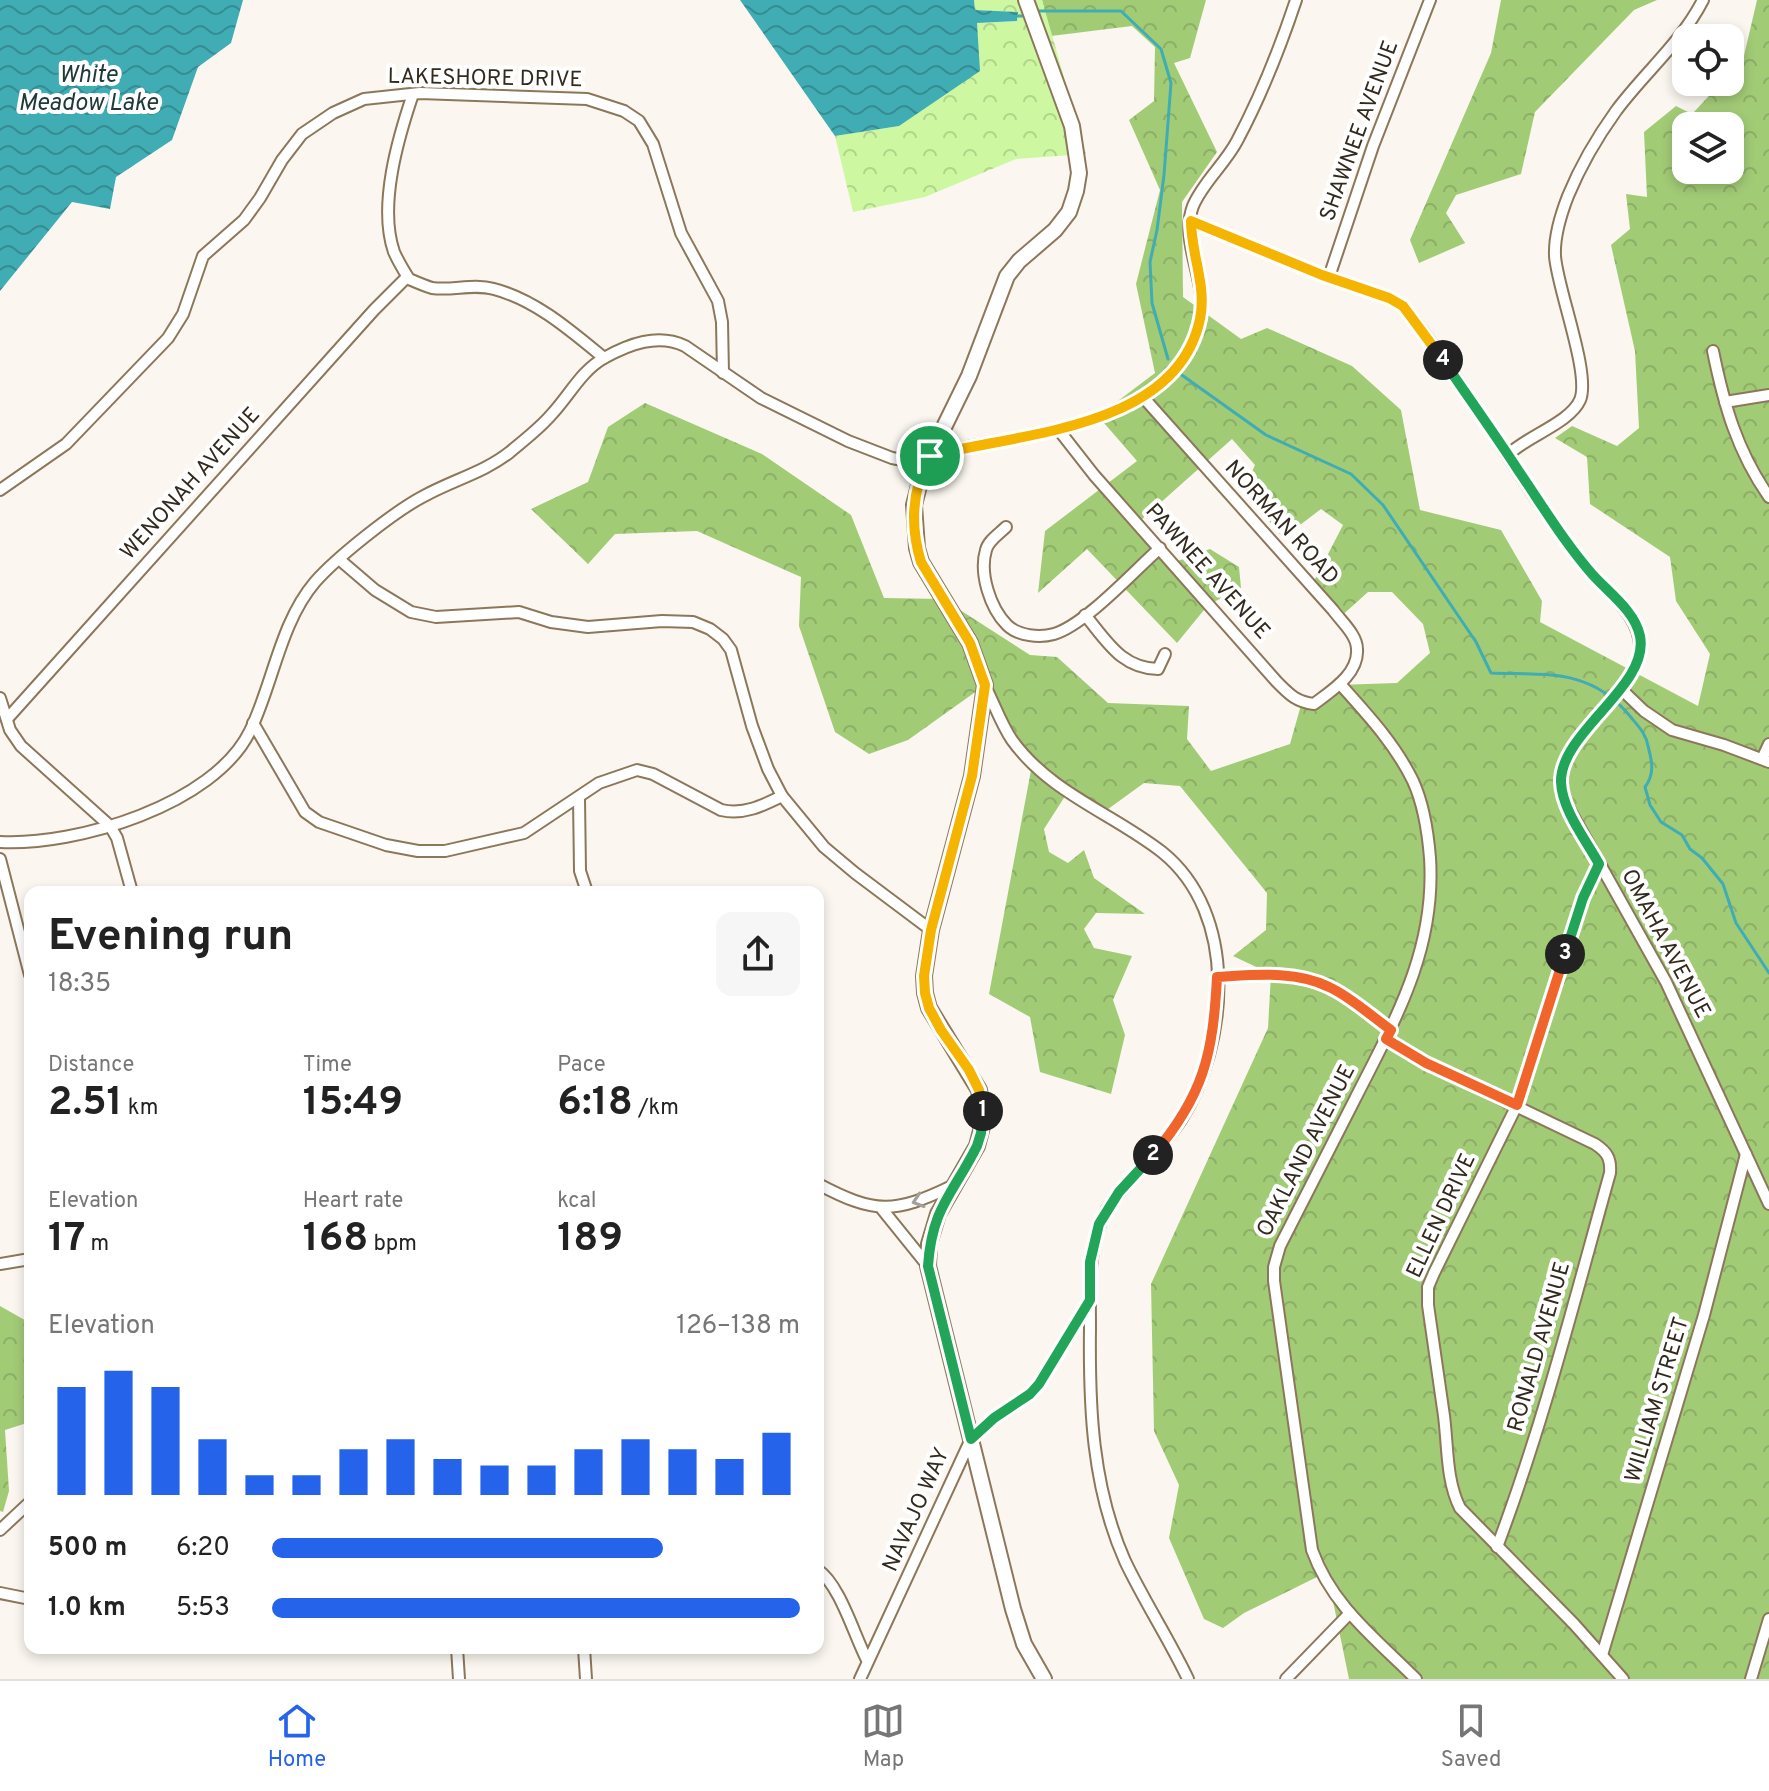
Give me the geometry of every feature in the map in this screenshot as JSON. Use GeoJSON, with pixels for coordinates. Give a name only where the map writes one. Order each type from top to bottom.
{"type":"FeatureCollection","features":[{"type":"Feature","properties":{"kind":"street"},"geometry":{"type":"LineString","coordinates":[[1026,0],[1072,126],[1079,173],[1076,191],[1069,212],[1055,230],[1019,261],[1007,276],[969,376],[918,483],[914,505],[917,548],[921,562],[970,643],[985,685],[1011,739],[1036,767],[1081,802],[1143,839],[1182,871],[1201,898],[1207,914],[1217,977],[1215,1024],[1208,1060],[1181,1119],[1119,1192],[1099,1224],[1090,1262],[1090,1407],[1095,1459],[1124,1558],[1188,1679]]}},
{"type":"Feature","properties":{"kind":"street"},"geometry":{"type":"LineString","coordinates":[[0,842],[26,843],[134,819],[163,806],[218,771],[238,750],[253,723],[302,600],[317,581],[422,497],[488,467],[507,454],[552,414],[591,365],[646,340],[673,340],[761,398],[877,453],[901,460],[1058,429],[1119,409],[1143,397],[1185,356],[1194,341],[1203,299],[1191,236],[1192,210],[1198,196],[1237,141],[1266,80],[1296,0]]}},
{"type":"Feature","properties":{"kind":"street","name":"SHAWNEE AVENUE"},"geometry":{"type":"LineString","coordinates":[[1329,277],[1373,146],[1430,0]]}},
{"type":"Feature","properties":{"kind":"street"},"geometry":{"type":"LineString","coordinates":[[1508,455],[1559,422],[1580,402],[1580,365],[1555,257],[1562,213],[1574,181],[1617,110],[1689,25],[1703,0]]}},
{"type":"Feature","properties":{"kind":"street"},"geometry":{"type":"LineString","coordinates":[[413,94],[398,142],[389,211],[394,252],[407,277],[433,288],[493,288],[511,295],[559,322],[604,358]]}},
{"type":"Feature","properties":{"kind":"street","name":"LAKESHORE DRIVE"},"geometry":{"type":"LineString","coordinates":[[0,490],[66,444],[168,338],[183,314],[203,256],[244,220],[302,134],[337,110],[364,99],[413,94],[587,99],[624,111],[639,121],[653,144],[675,219],[718,301],[722,322],[723,373]]}},
{"type":"Feature","properties":{"kind":"street","name":"OMAHA AVENUE"},"geometry":{"type":"LineString","coordinates":[[1191,221],[1403,306],[1571,547],[1633,619],[1640,636],[1640,653],[1633,670],[1569,756],[1561,778],[1568,807],[1666,982],[1769,1204]]}},
{"type":"Feature","properties":{"kind":"street","name":"WENONAH AVENUE"},"geometry":{"type":"LineString","coordinates":[[7,719],[407,277]]}},
{"type":"Feature","properties":{"kind":"street"},"geometry":{"type":"LineString","coordinates":[[1713,351],[1738,445],[1769,497]]}},
{"type":"Feature","properties":{"kind":"street"},"geometry":{"type":"LineString","coordinates":[[1725,402],[1769,395]]}},
{"type":"Feature","properties":{"kind":"street","name":"NORMAN ROAD"},"geometry":{"type":"LineString","coordinates":[[1143,397],[1333,610],[1353,637],[1358,648],[1354,666],[1340,684]]}},
{"type":"Feature","properties":{"kind":"street","name":"PAWNEE AVENUE"},"geometry":{"type":"LineString","coordinates":[[1058,429],[1094,475],[1292,697],[1302,703],[1314,704],[1340,684]]}},
{"type":"Feature","properties":{"kind":"street"},"geometry":{"type":"LineString","coordinates":[[1006,527],[986,546],[983,563],[987,586],[994,606],[1008,627],[1039,637],[1064,630],[1085,615],[1160,548]]}},
{"type":"Feature","properties":{"kind":"street"},"geometry":{"type":"LineString","coordinates":[[340,560],[375,590],[399,605],[411,612],[436,617],[519,612],[551,622],[588,627],[662,621],[701,624],[717,633],[731,650],[752,726],[782,796],[824,847],[931,930]]}},
{"type":"Feature","properties":{"kind":"street"},"geometry":{"type":"LineString","coordinates":[[1085,615],[1129,664],[1158,669],[1165,654]]}},
{"type":"Feature","properties":{"kind":"street","name":"OAKLAND AVENUE"},"geometry":{"type":"LineString","coordinates":[[1340,684],[1391,745],[1413,783],[1428,839],[1431,892],[1423,950],[1388,1034],[1280,1246],[1274,1267],[1312,1550],[1336,1600],[1416,1679]]}},
{"type":"Feature","properties":{"kind":"street"},"geometry":{"type":"LineString","coordinates":[[985,685],[972,776],[925,957],[925,993],[941,1030],[979,1090],[984,1119],[977,1146],[952,1186],[932,1232],[928,1266],[1013,1609],[1024,1644],[1044,1679]]}},
{"type":"Feature","properties":{"kind":"street"},"geometry":{"type":"LineString","coordinates":[[1619,690],[1672,730],[1765,761],[1769,744]]}},
{"type":"Feature","properties":{"kind":"street"},"geometry":{"type":"LineString","coordinates":[[0,698],[10,730],[21,746],[110,826],[117,838],[130,886]]}},
{"type":"Feature","properties":{"kind":"street"},"geometry":{"type":"LineString","coordinates":[[253,723],[305,812],[319,822],[386,845],[418,851],[470,847],[524,833],[599,783],[637,770],[653,774],[721,810],[733,813],[757,809],[782,796]]}},
{"type":"Feature","properties":{"kind":"street"},"geometry":{"type":"LineString","coordinates":[[579,799],[580,871],[585,886]]}},
{"type":"Feature","properties":{"kind":"street"},"geometry":{"type":"LineString","coordinates":[[0,859],[24,952]]}},
{"type":"Feature","properties":{"kind":"street","name":"ELLEN DRIVE"},"geometry":{"type":"LineString","coordinates":[[1599,864],[1583,898],[1517,1105],[1428,1287],[1453,1495],[1460,1508],[1574,1624],[1623,1679]]}},
{"type":"Feature","properties":{"kind":"street"},"geometry":{"type":"LineString","coordinates":[[1217,977],[1256,975],[1306,979],[1327,986],[1342,994],[1426,1063],[1517,1105]]}},
{"type":"Feature","properties":{"kind":"street","name":"RONALD AVENUE"},"geometry":{"type":"LineString","coordinates":[[1497,1547],[1543,1410],[1610,1173],[1606,1151],[1517,1105]]}},
{"type":"Feature","properties":{"kind":"street","name":"WILLIAM STREET"},"geometry":{"type":"LineString","coordinates":[[1602,1655],[1704,1315],[1746,1154]]}},
{"type":"Feature","properties":{"kind":"street"},"geometry":{"type":"LineString","coordinates":[[824,1187],[882,1209],[925,1199],[952,1186]]}},
{"type":"Feature","properties":{"kind":"street"},"geometry":{"type":"LineString","coordinates":[[882,1209],[928,1266]]}},
{"type":"Feature","properties":{"kind":"street"},"geometry":{"type":"LineString","coordinates":[[0,1264],[24,1260]]}},
{"type":"Feature","properties":{"kind":"street","name":"NAVAJO WAY"},"geometry":{"type":"LineString","coordinates":[[860,1679],[971,1439],[1039,1384],[1090,1300]]}},
{"type":"Feature","properties":{"kind":"street"},"geometry":{"type":"LineString","coordinates":[[0,1530],[24,1508]]}},
{"type":"Feature","properties":{"kind":"street"},"geometry":{"type":"LineString","coordinates":[[824,1574],[837,1593],[867,1660]]}},
{"type":"Feature","properties":{"kind":"street"},"geometry":{"type":"LineString","coordinates":[[0,1593],[24,1598]]}},
{"type":"Feature","properties":{"kind":"street"},"geometry":{"type":"LineString","coordinates":[[1286,1679],[1350,1613]]}},
{"type":"Feature","properties":{"kind":"street"},"geometry":{"type":"LineString","coordinates":[[1751,1679],[1769,1619]]}},
{"type":"Feature","properties":{"kind":"street"},"geometry":{"type":"LineString","coordinates":[[457,1654],[459,1679]]}},
{"type":"Feature","properties":{"kind":"street"},"geometry":{"type":"LineString","coordinates":[[584,1654],[586,1679]]}},
{"type":"Feature","properties":{"kind":"green space"},"geometry":{"type":"Polygon","coordinates":[[[974,0],[1042,0],[1086,154],[1016,159],[925,197],[853,212],[835,136],[899,126],[976,23],[1017,21],[1018,12],[975,10],[974,0]]]}},
{"type":"Feature","properties":{"kind":"green space"},"geometry":{"type":"Polygon","coordinates":[[[1042,0],[1206,0],[1190,58],[1174,63],[1217,152],[1182,202],[1183,297],[1241,339],[1267,328],[1352,366],[1401,410],[1420,510],[1501,530],[1542,601],[1540,622],[1698,706],[1710,654],[1676,601],[1670,557],[1590,504],[1587,457],[1555,438],[1572,426],[1617,446],[1639,428],[1635,351],[1611,245],[1630,229],[1626,194],[1647,197],[1644,132],[1676,106],[1688,112],[1672,112],[1672,184],[1744,184],[1744,112],[1694,112],[1709,96],[1744,96],[1744,56],[1757,0],[1769,0],[1769,1679],[1349,1679],[1327,1572],[1244,1613],[1223,1628],[1204,1619],[1169,1538],[1179,1485],[1154,1431],[1151,1284],[1268,1028],[1271,974],[1233,956],[1266,930],[1267,893],[1180,786],[1144,783],[1104,812],[1069,790],[1044,829],[1049,852],[1068,863],[1084,850],[1094,878],[1145,914],[1096,913],[1084,929],[1094,948],[1132,956],[1113,1000],[1125,1035],[1111,1094],[1040,1072],[1030,1017],[989,994],[1032,765],[988,683],[908,740],[869,754],[835,732],[799,626],[801,577],[697,531],[615,534],[588,564],[531,509],[588,482],[608,427],[645,403],[762,454],[851,515],[884,598],[943,599],[1030,655],[1057,657],[1108,703],[1189,706],[1187,739],[1211,771],[1290,744],[1301,705],[1337,685],[1397,683],[1430,653],[1423,624],[1392,592],[1368,592],[1338,619],[1311,587],[1343,525],[1321,509],[1283,538],[1244,490],[1255,465],[1232,439],[1140,521],[1170,564],[1210,549],[1239,567],[1241,588],[1208,605],[1177,643],[1087,549],[1038,593],[1045,531],[1137,461],[1098,416],[1155,373],[1136,284],[1160,190],[1129,120],[1154,101],[1155,47],[1132,26],[1051,36],[1042,0]]]}},
{"type":"Feature","properties":{"kind":"green space"},"geometry":{"type":"Polygon","coordinates":[[[1501,0],[1657,0],[1634,10],[1535,112],[1521,174],[1456,195],[1446,213],[1465,243],[1419,263],[1410,240],[1491,53],[1501,0]]]}},
{"type":"Feature","properties":{"kind":"green space"},"geometry":{"type":"Polygon","coordinates":[[[0,1306],[24,1320],[24,1424],[5,1430],[9,1491],[3,1512],[0,1511],[0,1306]]]}},
{"type":"Feature","properties":{"kind":"water","name":"White Meadow Lake"},"geometry":{"type":"Polygon","coordinates":[[[0,0],[243,0],[231,43],[198,67],[172,140],[116,177],[110,209],[72,202],[0,291],[0,0]]]}},
{"type":"Feature","properties":{"kind":"water"},"geometry":{"type":"Polygon","coordinates":[[[740,0],[974,0],[975,10],[1018,12],[1017,21],[977,23],[980,71],[899,126],[835,136],[740,0]]]}},
{"type":"Feature","properties":{"kind":"waterway"},"geometry":{"type":"LineString","coordinates":[[1038,11],[1121,11],[1161,49],[1171,83],[1164,175],[1150,262],[1152,303],[1168,359]]}},
{"type":"Feature","properties":{"kind":"waterway"},"geometry":{"type":"LineString","coordinates":[[1179,373],[1266,435],[1351,474],[1383,505],[1476,642],[1491,673],[1549,675],[1583,682],[1599,689],[1629,715],[1643,733],[1651,757],[1652,767],[1645,787],[1650,805],[1661,822],[1682,835],[1690,849],[1702,858],[1723,884],[1736,923],[1769,973]]}},
{"type":"Feature","properties":{"kind":"route"},"geometry":{"type":"LineString","coordinates":[[1191,221],[1403,306],[1571,547],[1633,619],[1640,636],[1640,653],[1633,670],[1585,731],[1569,756],[1561,778],[1568,807],[1599,864],[1583,898],[1517,1105],[1426,1063],[1386,1039],[1391,1030],[1327,986],[1284,976],[1217,977],[1215,1024],[1208,1060],[1181,1119],[1119,1192],[1099,1224],[1090,1262],[1090,1300],[1039,1384],[971,1439],[928,1266],[929,1244],[938,1214],[977,1146],[984,1119],[979,1090],[929,1008],[924,976],[931,930],[972,776],[985,685],[970,643],[921,562],[917,548],[914,505],[918,483],[930,456],[1034,436],[1092,419],[1143,397],[1163,380],[1185,356],[1194,341],[1200,319],[1203,299],[1191,221]]}}]}
